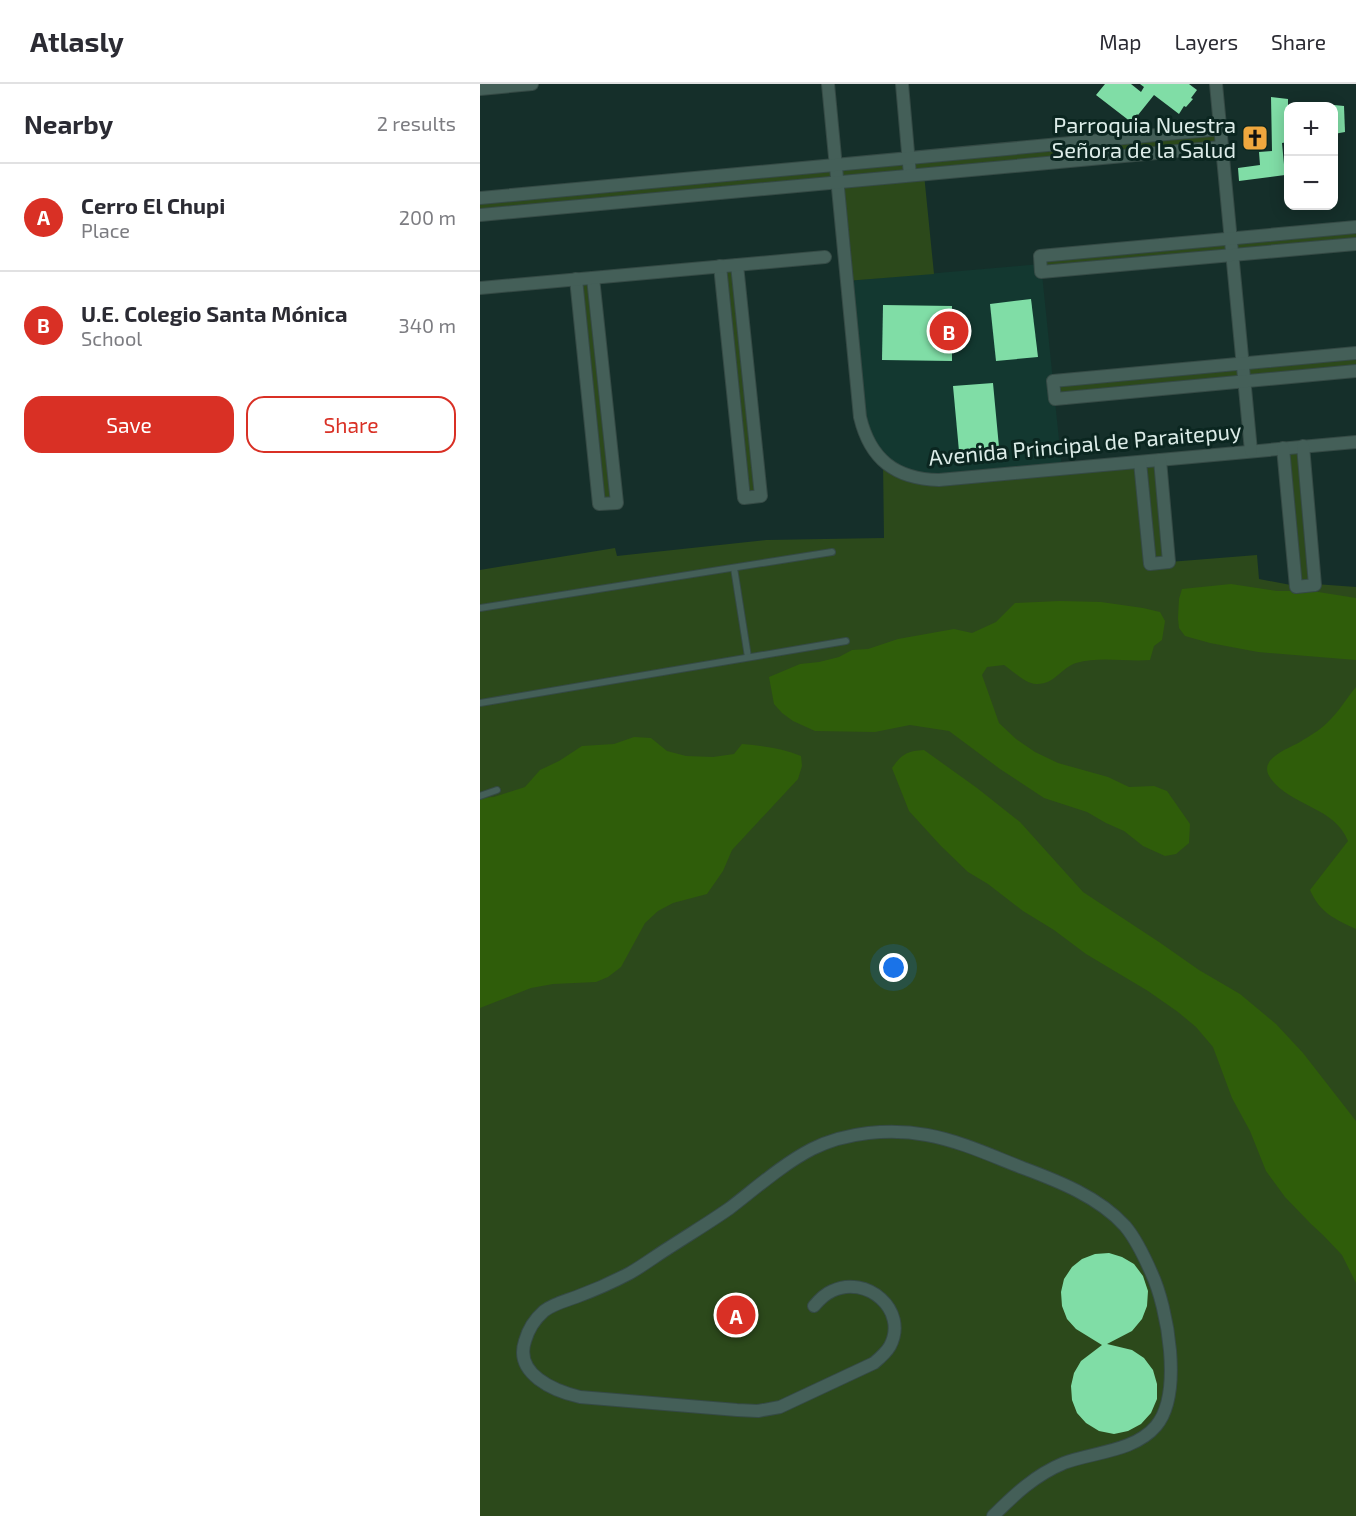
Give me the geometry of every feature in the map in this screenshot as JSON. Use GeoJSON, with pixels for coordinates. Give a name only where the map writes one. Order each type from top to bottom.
{"type":"FeatureCollection","features":[{"type":"Feature","properties":{"kind":"street"},"geometry":{"type":"LineString","coordinates":[[480,89],[532,84]]}},
{"type":"Feature","properties":{"kind":"street","name":"Avenida Principal de Paraitepuy"},"geometry":{"type":"LineString","coordinates":[[828,84],[860,417],[868,443],[883,460],[902,473],[915,478],[939,480],[1356,442]]}},
{"type":"Feature","properties":{"kind":"street"},"geometry":{"type":"LineString","coordinates":[[902,84],[910,176]]}},
{"type":"Feature","properties":{"kind":"street"},"geometry":{"type":"LineString","coordinates":[[1216,84],[1251,451]]}},
{"type":"Feature","properties":{"kind":"street"},"geometry":{"type":"LineString","coordinates":[[480,198],[1221,129]]}},
{"type":"Feature","properties":{"kind":"street"},"geometry":{"type":"LineString","coordinates":[[1030,147],[1032,164]]}},
{"type":"Feature","properties":{"kind":"street"},"geometry":{"type":"LineString","coordinates":[[480,215],[1222,147]]}},
{"type":"Feature","properties":{"kind":"street"},"geometry":{"type":"LineString","coordinates":[[648,182],[650,200]]}},
{"type":"Feature","properties":{"kind":"street"},"geometry":{"type":"LineString","coordinates":[[1356,227],[1040,256],[1041,272],[1356,244]]}},
{"type":"Feature","properties":{"kind":"street"},"geometry":{"type":"LineString","coordinates":[[480,288],[825,257]]}},
{"type":"Feature","properties":{"kind":"street"},"geometry":{"type":"LineString","coordinates":[[720,266],[744,498],[761,496],[737,265]]}},
{"type":"Feature","properties":{"kind":"street"},"geometry":{"type":"LineString","coordinates":[[576,279],[599,504],[617,503],[593,278]]}},
{"type":"Feature","properties":{"kind":"street"},"geometry":{"type":"LineString","coordinates":[[1356,353],[1053,381],[1055,399],[1356,371]]}},
{"type":"Feature","properties":{"kind":"street"},"geometry":{"type":"LineString","coordinates":[[1283,448],[1296,586],[1315,585],[1303,446]]}},
{"type":"Feature","properties":{"kind":"street"},"geometry":{"type":"LineString","coordinates":[[1140,462],[1150,564],[1169,562],[1160,460]]}},
{"type":"Feature","properties":{"kind":"street"},"geometry":{"type":"LineString","coordinates":[[814,1306],[831,1291],[841,1288],[850,1286],[872,1292],[888,1306],[893,1315],[893,1339],[890,1347],[874,1363],[780,1407],[768,1410],[737,1410],[580,1397],[548,1386],[526,1365],[523,1357],[525,1339],[545,1311],[631,1273],[721,1214],[813,1148],[848,1137],[881,1132],[927,1135],[947,1140],[1061,1184],[1091,1199],[1124,1225],[1143,1255],[1155,1280],[1161,1300],[1169,1348],[1168,1401],[1165,1412],[1154,1428],[1138,1441],[1065,1463],[1047,1471],[1022,1488],[993,1516]]}},
{"type":"Feature","properties":{"kind":"lane"},"geometry":{"type":"LineString","coordinates":[[480,608],[832,552]]}},
{"type":"Feature","properties":{"kind":"lane"},"geometry":{"type":"LineString","coordinates":[[734,568],[748,657]]}},
{"type":"Feature","properties":{"kind":"lane"},"geometry":{"type":"LineString","coordinates":[[480,703],[846,641]]}},
{"type":"Feature","properties":{"kind":"lane"},"geometry":{"type":"LineString","coordinates":[[480,796],[497,790]]}},
{"type":"Feature","properties":{"kind":"shaded area"},"geometry":{"type":"Polygon","coordinates":[[[1041,264],[1062,469],[915,478],[868,443],[846,281],[1041,264]]]}},
{"type":"Feature","properties":{"kind":"green space"},"geometry":{"type":"Polygon","coordinates":[[[1221,129],[1222,147],[924,174],[934,274],[846,281],[837,183],[480,215],[480,198],[1221,129]]]}},
{"type":"Feature","properties":{"kind":"green space"},"geometry":{"type":"Polygon","coordinates":[[[1356,227],[1356,244],[1041,272],[1040,256],[1356,227]]]}},
{"type":"Feature","properties":{"kind":"green space"},"geometry":{"type":"Polygon","coordinates":[[[737,265],[761,496],[744,498],[720,266],[737,265]]]}},
{"type":"Feature","properties":{"kind":"green space"},"geometry":{"type":"Polygon","coordinates":[[[593,278],[617,503],[599,504],[576,279],[593,278]]]}},
{"type":"Feature","properties":{"kind":"green space"},"geometry":{"type":"Polygon","coordinates":[[[1356,353],[1356,371],[1055,399],[1053,381],[1356,353]]]}},
{"type":"Feature","properties":{"kind":"green space"},"geometry":{"type":"Polygon","coordinates":[[[1303,446],[1315,584],[1356,587],[1356,1516],[480,1516],[480,570],[615,548],[617,556],[766,540],[884,538],[883,460],[915,478],[1160,460],[1169,562],[1257,555],[1259,579],[1296,586],[1283,448],[1303,446]]]}},
{"type":"Feature","properties":{"kind":"green space"},"geometry":{"type":"Polygon","coordinates":[[[1231,584],[1277,591],[1312,591],[1356,598],[1356,660],[1258,652],[1185,636],[1179,628],[1178,618],[1182,589],[1231,584]]]}},
{"type":"Feature","properties":{"kind":"green space"},"geometry":{"type":"Polygon","coordinates":[[[1101,602],[1160,612],[1165,621],[1162,640],[1154,646],[1150,660],[1104,660],[1076,663],[1042,684],[1028,682],[1004,665],[987,667],[982,675],[999,723],[1035,752],[1058,763],[1108,777],[1129,787],[1154,786],[1167,791],[1190,824],[1189,843],[1176,854],[1165,856],[1143,846],[1124,831],[1087,812],[1044,798],[949,731],[910,725],[875,732],[815,731],[793,721],[774,704],[769,677],[800,664],[839,657],[852,650],[868,649],[898,639],[954,629],[972,633],[996,622],[1015,603],[1101,602]]]}},
{"type":"Feature","properties":{"kind":"green space"},"geometry":{"type":"Polygon","coordinates":[[[1356,687],[1356,929],[1323,910],[1310,890],[1348,841],[1342,830],[1323,814],[1280,788],[1267,772],[1270,760],[1324,726],[1356,687]]]}},
{"type":"Feature","properties":{"kind":"green space"},"geometry":{"type":"Polygon","coordinates":[[[634,737],[651,738],[667,751],[686,756],[713,757],[734,754],[742,744],[772,748],[801,756],[802,766],[798,779],[732,850],[723,871],[707,894],[673,903],[658,911],[645,923],[621,967],[608,977],[596,982],[553,984],[531,988],[480,1008],[480,798],[494,797],[525,787],[540,770],[582,746],[614,744],[634,737]]]}},
{"type":"Feature","properties":{"kind":"green space"},"geometry":{"type":"Polygon","coordinates":[[[924,750],[1020,822],[1083,892],[1199,970],[1240,994],[1276,1024],[1303,1053],[1356,1121],[1356,1283],[1342,1255],[1285,1197],[1266,1171],[1250,1131],[1232,1098],[1213,1047],[1196,1027],[1148,991],[1086,954],[968,872],[909,811],[892,768],[905,754],[924,750]]]}},
{"type":"Feature","properties":{"kind":"building"},"geometry":{"type":"Polygon","coordinates":[[[1105,84],[1131,84],[1141,92],[1144,87],[1140,84],[1189,84],[1197,90],[1191,98],[1193,99],[1186,107],[1184,106],[1179,114],[1154,95],[1131,122],[1096,95],[1105,84]]]}},
{"type":"Feature","properties":{"kind":"building"},"geometry":{"type":"Polygon","coordinates":[[[1271,97],[1288,99],[1288,102],[1284,102],[1284,143],[1282,143],[1284,175],[1239,181],[1238,168],[1260,165],[1259,152],[1272,151],[1271,97]]]}},
{"type":"Feature","properties":{"kind":"building"},"geometry":{"type":"Polygon","coordinates":[[[1338,105],[1344,106],[1345,132],[1338,133],[1338,105]]]}},
{"type":"Feature","properties":{"kind":"building"},"geometry":{"type":"Polygon","coordinates":[[[1031,299],[1038,357],[996,361],[990,304],[1031,299]]]}},
{"type":"Feature","properties":{"kind":"building"},"geometry":{"type":"Polygon","coordinates":[[[883,305],[952,306],[952,361],[882,360],[883,305]]]}},
{"type":"Feature","properties":{"kind":"building"},"geometry":{"type":"Polygon","coordinates":[[[993,383],[1000,458],[960,462],[953,386],[993,383]]]}},
{"type":"Feature","properties":{"kind":"building"},"geometry":{"type":"Polygon","coordinates":[[[1109,1253],[1134,1264],[1143,1276],[1148,1291],[1147,1306],[1142,1319],[1132,1331],[1107,1344],[1132,1350],[1144,1358],[1153,1370],[1157,1384],[1157,1399],[1151,1413],[1141,1424],[1128,1431],[1114,1434],[1099,1431],[1086,1423],[1077,1413],[1072,1400],[1071,1386],[1074,1373],[1081,1361],[1102,1345],[1076,1329],[1067,1319],[1062,1306],[1061,1292],[1064,1279],[1072,1267],[1082,1259],[1095,1254],[1109,1253]]]}},
{"type":"Feature","properties":{"kind":"place","name":"Parroquia Nuestra Señora de la Salud"},"geometry":{"type":"Point","coordinates":[1255,138]}},
{"type":"Feature","properties":{"kind":"place","name":"U.E. Colegio Santa Mónica"},"geometry":{"type":"Point","coordinates":[949,331]}},
{"type":"Feature","properties":{"kind":"place","name":"Cerro El Chupi"},"geometry":{"type":"Point","coordinates":[736,1315]}}]}
